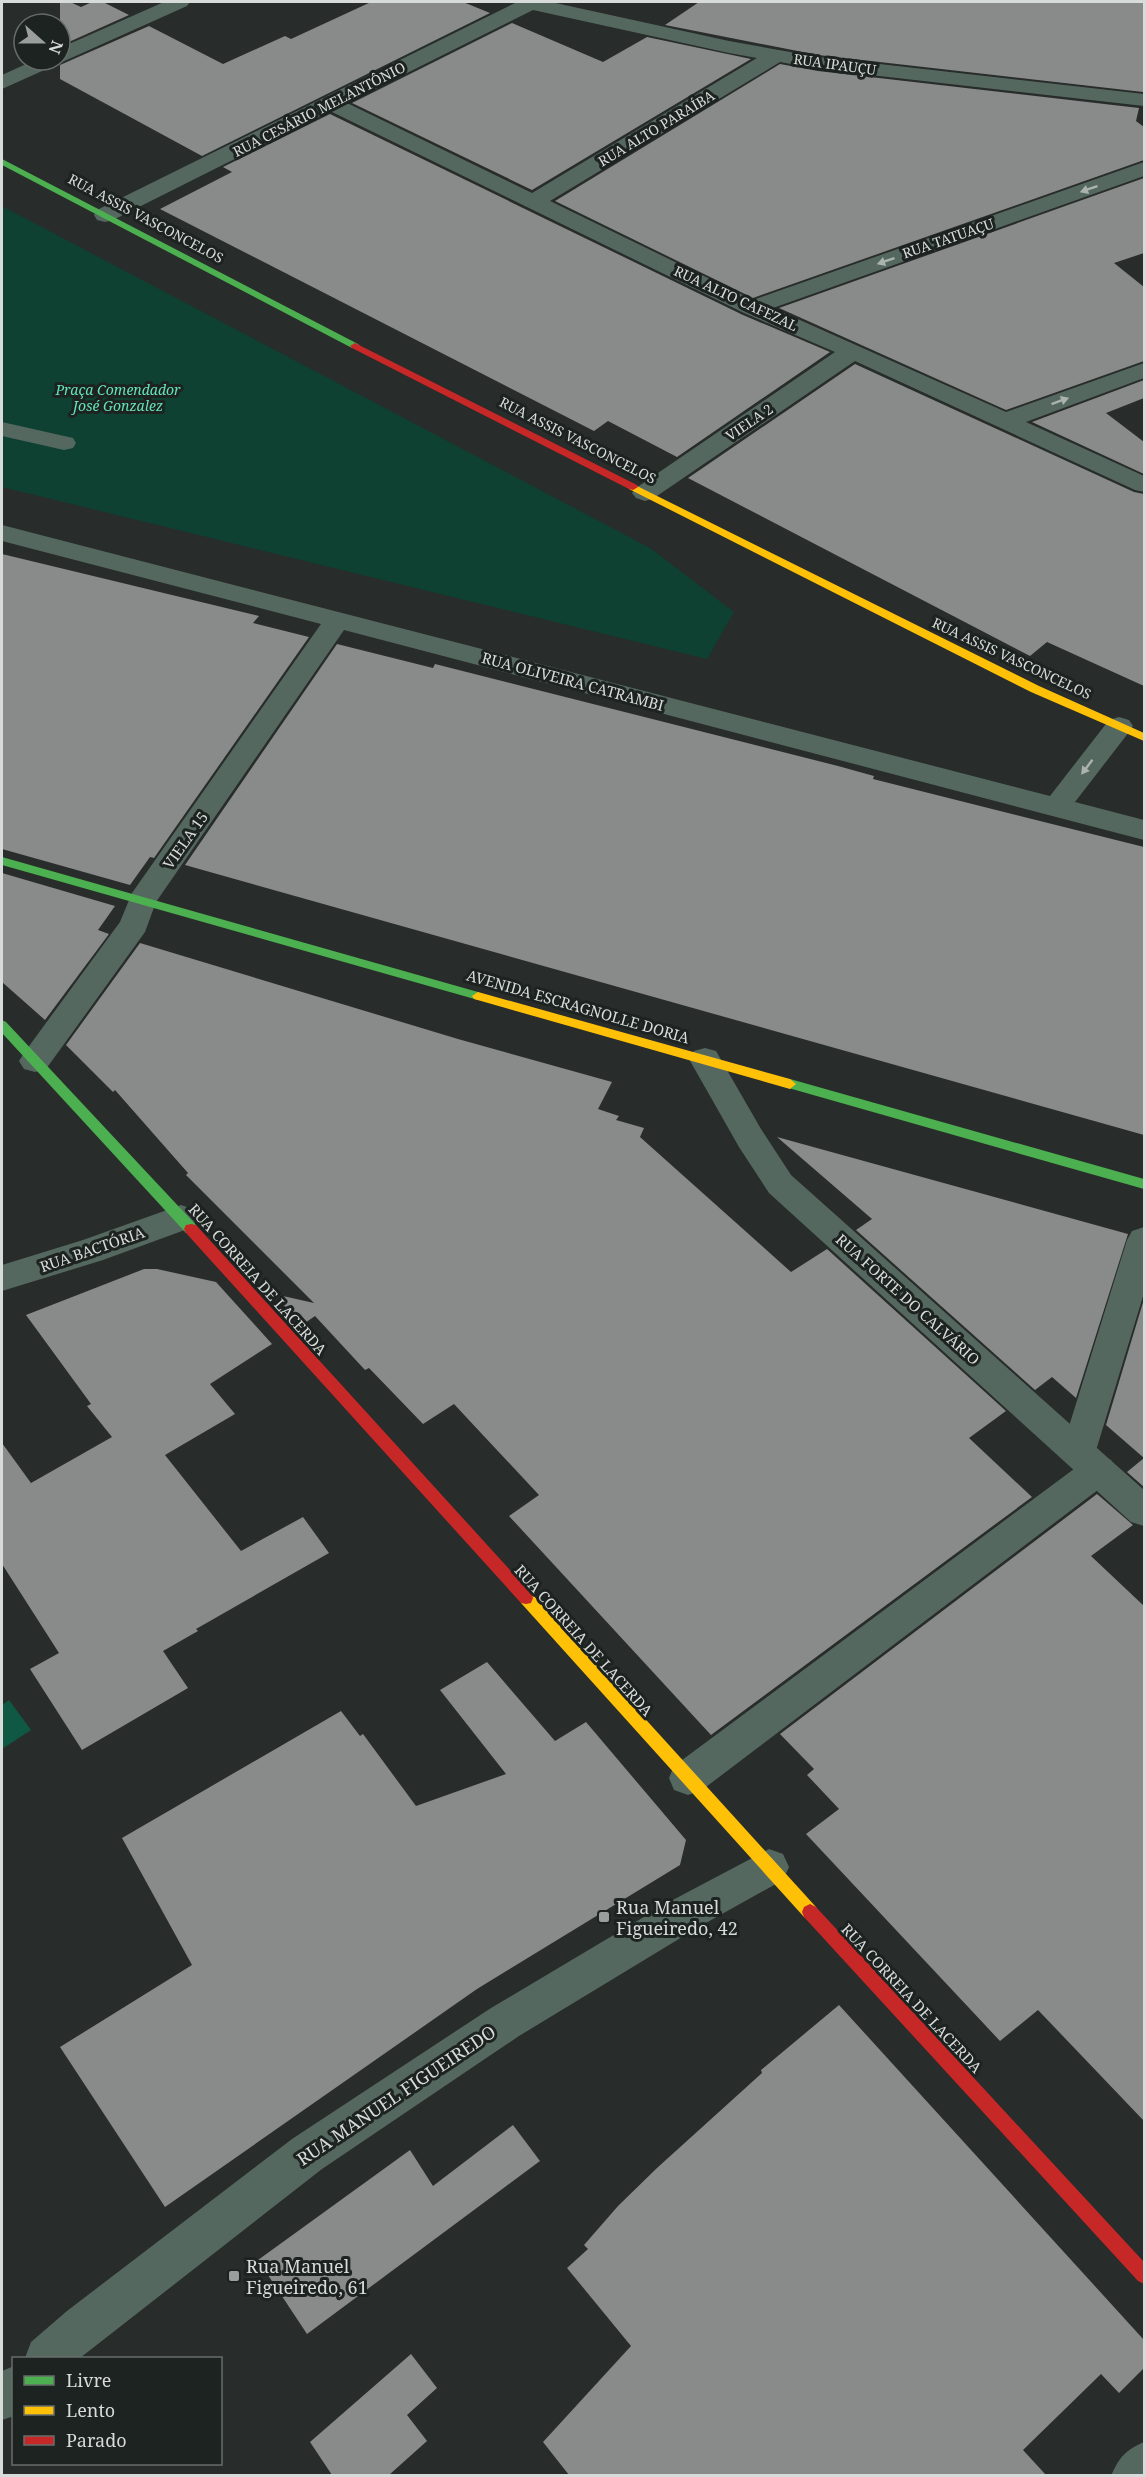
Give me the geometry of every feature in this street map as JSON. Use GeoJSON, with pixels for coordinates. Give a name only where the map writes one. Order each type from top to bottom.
{"type":"FeatureCollection","features":[{"type":"Feature","properties":{"kind":"street"},"geometry":{"type":"LineString","coordinates":[[72,51],[180,2]]}},
{"type":"Feature","properties":{"kind":"street","name":"RUA IPAUÇU"},"geometry":{"type":"LineString","coordinates":[[531,2],[628,26],[777,56],[909,75],[1144,100]]}},
{"type":"Feature","properties":{"kind":"street","name":"RUA CESÁRIO MELANTÔNIO"},"geometry":{"type":"LineString","coordinates":[[105,215],[531,2]]}},
{"type":"Feature","properties":{"kind":"street","name":"RUA ALTO PARAÍBA"},"geometry":{"type":"LineString","coordinates":[[534,201],[777,56]]}},
{"type":"Feature","properties":{"kind":"street"},"geometry":{"type":"LineString","coordinates":[[2,83],[26,72]]}},
{"type":"Feature","properties":{"kind":"street","name":"RUA ALTO CAFEZAL"},"geometry":{"type":"LineString","coordinates":[[330,104],[752,308],[854,351],[1144,485]]}},
{"type":"Feature","properties":{"kind":"street","name":"RUA ASSIS VASCONCELOS"},"geometry":{"type":"LineString","coordinates":[[2,162],[246,291],[912,629],[1035,689],[1144,737]]}},
{"type":"Feature","properties":{"kind":"street","name":"RUA TATUAÇU"},"geometry":{"type":"LineString","coordinates":[[752,308],[1144,170]]}},
{"type":"Feature","properties":{"kind":"street","name":"VIELA 2"},"geometry":{"type":"LineString","coordinates":[[645,493],[854,351]]}},
{"type":"Feature","properties":{"kind":"street"},"geometry":{"type":"LineString","coordinates":[[1005,421],[1144,370]]}},
{"type":"Feature","properties":{"kind":"street"},"geometry":{"type":"LineString","coordinates":[[2,429],[64,443]]}},
{"type":"Feature","properties":{"kind":"street","name":"RUA OLIVEIRA CATRAMBI"},"geometry":{"type":"LineString","coordinates":[[2,533],[1144,830]]}},
{"type":"Feature","properties":{"kind":"street","name":"VIELA 15"},"geometry":{"type":"LineString","coordinates":[[35,1061],[134,925],[142,900],[338,619]]}},
{"type":"Feature","properties":{"kind":"street"},"geometry":{"type":"LineString","coordinates":[[1056,808],[1119,726]]}},
{"type":"Feature","properties":{"kind":"street","name":"AVENIDA ESCRAGNOLLE DORIA"},"geometry":{"type":"LineString","coordinates":[[2,861],[1144,1184]]}},
{"type":"Feature","properties":{"kind":"street","name":"RUA CORREIA DE LACERDA"},"geometry":{"type":"LineString","coordinates":[[2,1025],[181,1218],[769,1867],[1144,2275]]}},
{"type":"Feature","properties":{"kind":"street","name":"RUA FORTE DO CALVÁRIO"},"geometry":{"type":"LineString","coordinates":[[705,1059],[750,1138],[780,1184],[1144,1511]]}},
{"type":"Feature","properties":{"kind":"street","name":"RUA BACTÓRIA"},"geometry":{"type":"LineString","coordinates":[[2,1278],[91,1251],[181,1218]]}},
{"type":"Feature","properties":{"kind":"street"},"geometry":{"type":"LineString","coordinates":[[688,1778],[1089,1461],[1144,1240]]}},
{"type":"Feature","properties":{"kind":"street","name":"RUA MANUEL FIGUEIREDO"},"geometry":{"type":"LineString","coordinates":[[48,2357],[83,2327],[307,2154],[505,2022],[683,1915],[769,1867]]}},
{"type":"Feature","properties":{"kind":"street"},"geometry":{"type":"LineString","coordinates":[[1134,2475],[1144,2465]]}},
{"type":"Feature","properties":{"kind":"green space","name":"Praça Comendador José Gonzalez"},"geometry":{"type":"Polygon","coordinates":[[[2,206],[650,548],[734,612],[707,659],[2,487],[2,206]]]}},
{"type":"Feature","properties":{"kind":"shaded area"},"geometry":{"type":"Polygon","coordinates":[[[9,1700],[31,1730],[2,1749],[2,1705],[9,1700]]]}},
{"type":"Feature","properties":{"kind":"building"},"geometry":{"type":"Polygon","coordinates":[[[60,2],[70,2],[81,7],[92,2],[103,2],[129,15],[72,41],[72,12],[60,12],[60,2]]]}},
{"type":"Feature","properties":{"kind":"building"},"geometry":{"type":"Polygon","coordinates":[[[371,2],[463,2],[490,13],[202,156],[60,79],[60,72],[72,72],[72,60],[149,26],[223,64],[285,36],[291,39],[371,2]]]}},
{"type":"Feature","properties":{"kind":"building"},"geometry":{"type":"Polygon","coordinates":[[[699,2],[1144,2],[1143,92],[818,55],[665,25],[699,2]]]}},
{"type":"Feature","properties":{"kind":"building"},"geometry":{"type":"Polygon","coordinates":[[[512,23],[603,62],[647,37],[751,59],[532,190],[352,103],[512,23]]]}},
{"type":"Feature","properties":{"kind":"building"},"geometry":{"type":"Polygon","coordinates":[[[780,64],[818,71],[1139,108],[1136,121],[1144,127],[1144,160],[753,298],[555,201],[780,64]]]}},
{"type":"Feature","properties":{"kind":"building"},"geometry":{"type":"Polygon","coordinates":[[[330,114],[743,315],[830,352],[677,457],[608,421],[594,431],[160,209],[232,172],[223,167],[330,114]]]}},
{"type":"Feature","properties":{"kind":"building"},"geometry":{"type":"Polygon","coordinates":[[[1144,178],[1144,253],[1114,263],[1144,287],[1144,361],[1006,410],[779,308],[1144,178]]]}},
{"type":"Feature","properties":{"kind":"building"},"geometry":{"type":"Polygon","coordinates":[[[855,364],[1134,492],[1144,494],[1144,686],[1047,642],[1030,656],[688,478],[855,364]]]}},
{"type":"Feature","properties":{"kind":"building"},"geometry":{"type":"Polygon","coordinates":[[[1144,380],[1144,398],[1106,413],[1144,442],[1144,474],[1032,422],[1144,380]]]}},
{"type":"Feature","properties":{"kind":"building"},"geometry":{"type":"Polygon","coordinates":[[[2,554],[259,616],[253,623],[309,637],[154,858],[150,857],[130,885],[2,849],[2,554]]]}},
{"type":"Feature","properties":{"kind":"building"},"geometry":{"type":"Polygon","coordinates":[[[337,644],[433,668],[435,664],[838,766],[874,776],[873,779],[1144,847],[1144,1135],[185,865],[337,644]]]}},
{"type":"Feature","properties":{"kind":"building"},"geometry":{"type":"Polygon","coordinates":[[[2,873],[115,906],[98,930],[109,934],[45,1020],[2,982],[2,873]]]}},
{"type":"Feature","properties":{"kind":"building"},"geometry":{"type":"Polygon","coordinates":[[[140,943],[458,1039],[612,1082],[598,1109],[619,1116],[616,1120],[644,1128],[640,1137],[791,1272],[827,1249],[1006,1411],[969,1438],[1032,1497],[711,1735],[509,1516],[539,1495],[454,1404],[423,1424],[369,1368],[365,1370],[315,1316],[302,1325],[274,1294],[314,1303],[186,1175],[188,1173],[115,1090],[113,1092],[66,1045],[140,943]]]}},
{"type":"Feature","properties":{"kind":"building"},"geometry":{"type":"Polygon","coordinates":[[[777,1137],[1128,1234],[1076,1398],[1052,1377],[1035,1390],[856,1230],[872,1219],[777,1137]]]}},
{"type":"Feature","properties":{"kind":"building"},"geometry":{"type":"Polygon","coordinates":[[[144,1269],[157,1269],[216,1282],[272,1344],[210,1384],[235,1414],[165,1455],[241,1551],[303,1517],[329,1553],[196,1629],[198,1631],[163,1651],[188,1688],[82,1750],[30,1669],[59,1653],[2,1564],[2,1443],[31,1483],[112,1437],[87,1406],[91,1404],[26,1315],[144,1269]]]}},
{"type":"Feature","properties":{"kind":"building"},"geometry":{"type":"Polygon","coordinates":[[[1144,1299],[1144,1458],[1106,1425],[1144,1299]]]}},
{"type":"Feature","properties":{"kind":"building"},"geometry":{"type":"Polygon","coordinates":[[[1144,1458],[1144,1487],[1127,1472],[1144,1458]]]}},
{"type":"Feature","properties":{"kind":"building"},"geometry":{"type":"Polygon","coordinates":[[[1097,1494],[1133,1525],[1091,1556],[1144,1606],[1144,2121],[1038,2010],[1000,2041],[806,1834],[839,1809],[807,1775],[814,1769],[780,1734],[1097,1494]]]}},
{"type":"Feature","properties":{"kind":"building"},"geometry":{"type":"Polygon","coordinates":[[[487,1662],[555,1741],[586,1722],[686,1840],[680,1865],[477,1989],[165,2207],[60,2047],[192,1965],[122,1838],[341,1711],[360,1736],[363,1734],[416,1806],[506,1774],[440,1690],[487,1662]]]}},
{"type":"Feature","properties":{"kind":"building"},"geometry":{"type":"Polygon","coordinates":[[[839,2005],[1144,2340],[1144,2368],[1119,2393],[1101,2374],[1023,2450],[1046,2475],[569,2475],[543,2442],[631,2346],[567,2268],[588,2249],[584,2245],[618,2206],[657,2168],[762,2073],[761,2070],[839,2005]]]}},
{"type":"Feature","properties":{"kind":"building"},"geometry":{"type":"Polygon","coordinates":[[[513,2125],[540,2161],[307,2334],[258,2260],[410,2150],[433,2186],[513,2125]]]}},
{"type":"Feature","properties":{"kind":"building"},"geometry":{"type":"Polygon","coordinates":[[[411,2354],[437,2388],[407,2415],[427,2441],[389,2475],[332,2475],[310,2442],[411,2354]]]}},
{"type":"Feature","properties":{"kind":"traffic: fast"},"geometry":{"type":"LineString","coordinates":[[2,162],[355,346]]}},
{"type":"Feature","properties":{"kind":"traffic: fast"},"geometry":{"type":"LineString","coordinates":[[2,861],[478,996]]}},
{"type":"Feature","properties":{"kind":"traffic: fast"},"geometry":{"type":"LineString","coordinates":[[2,1025],[191,1229]]}},
{"type":"Feature","properties":{"kind":"traffic: fast"},"geometry":{"type":"LineString","coordinates":[[790,1084],[1144,1184]]}},
{"type":"Feature","properties":{"kind":"traffic: slow"},"geometry":{"type":"LineString","coordinates":[[633,487],[1035,689],[1144,737]]}},
{"type":"Feature","properties":{"kind":"traffic: slow"},"geometry":{"type":"LineString","coordinates":[[478,996],[790,1084]]}},
{"type":"Feature","properties":{"kind":"traffic: slow"},"geometry":{"type":"LineString","coordinates":[[526,1598],[810,1912]]}},
{"type":"Feature","properties":{"kind":"traffic: jam"},"geometry":{"type":"LineString","coordinates":[[355,346],[633,487]]}},
{"type":"Feature","properties":{"kind":"traffic: jam"},"geometry":{"type":"LineString","coordinates":[[191,1229],[526,1598]]}},
{"type":"Feature","properties":{"kind":"traffic: jam"},"geometry":{"type":"LineString","coordinates":[[810,1912],[1144,2275]]}},
{"type":"Feature","properties":{"kind":"place","name":"Rua Manuel Figueiredo, 42"},"geometry":{"type":"Point","coordinates":[604,1917]}},
{"type":"Feature","properties":{"kind":"place","name":"Rua Manuel Figueiredo, 61"},"geometry":{"type":"Point","coordinates":[234,2276]}}]}
